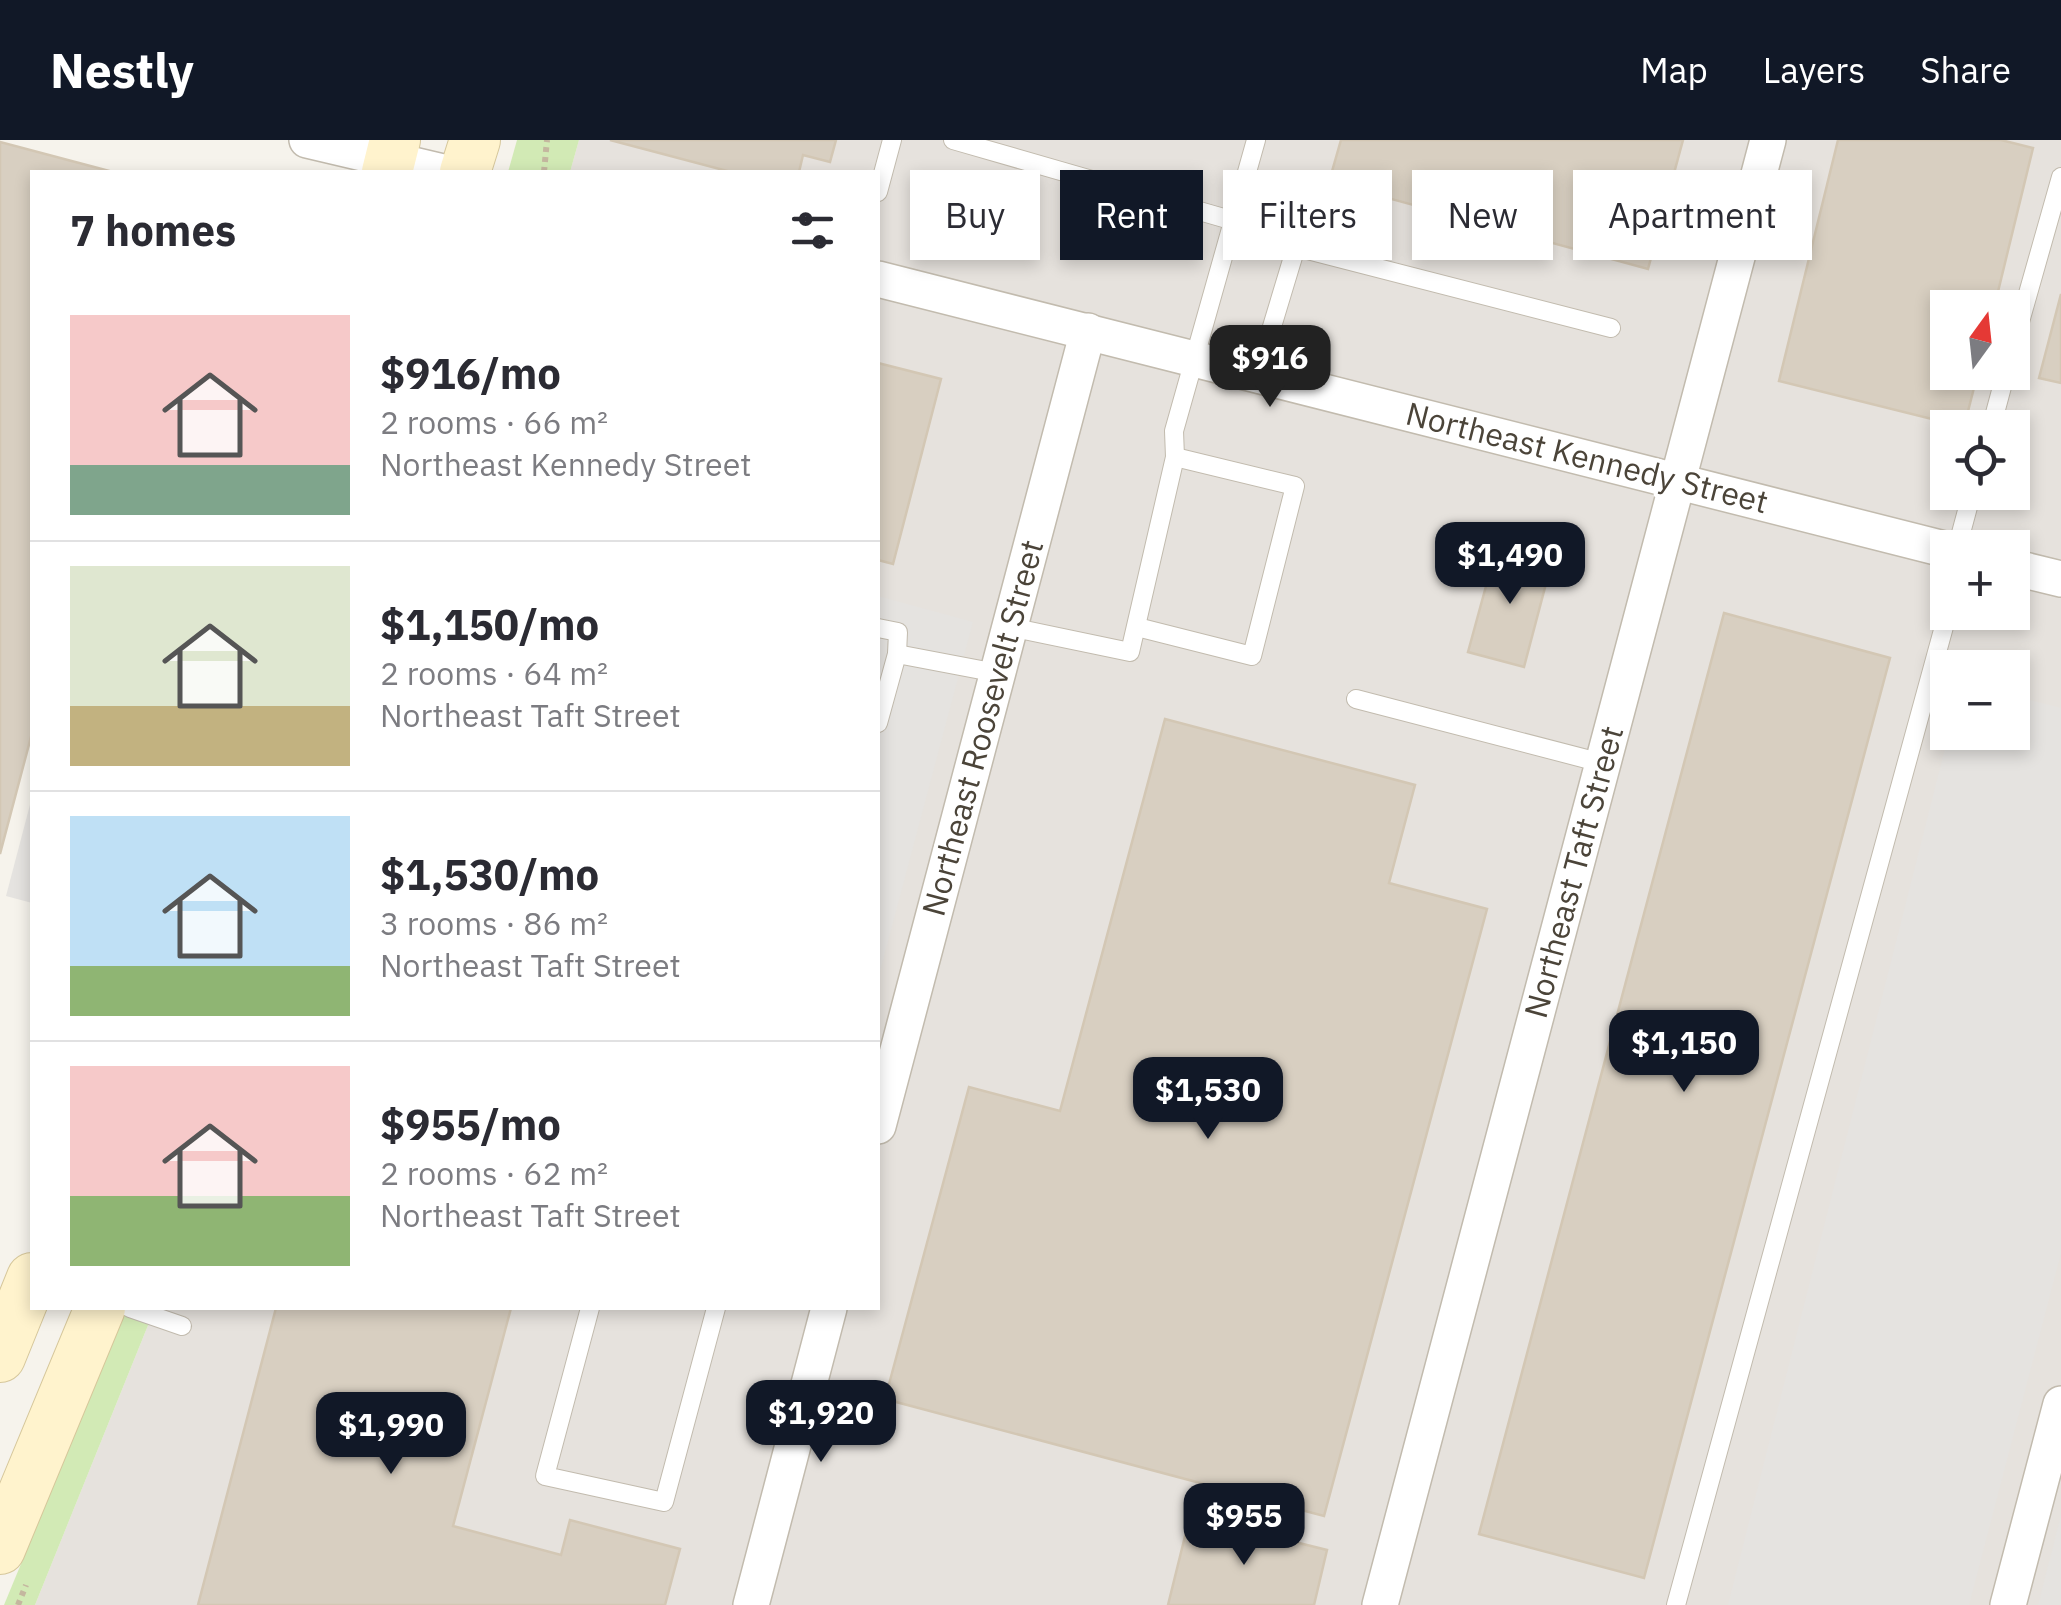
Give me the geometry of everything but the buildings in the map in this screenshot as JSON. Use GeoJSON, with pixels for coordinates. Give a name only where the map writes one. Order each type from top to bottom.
{"type":"FeatureCollection","features":[{"type":"Feature","properties":{"kind":"main road"},"geometry":{"type":"LineString","coordinates":[[467,170],[475,140]]}},
{"type":"Feature","properties":{"kind":"main road"},"geometry":{"type":"LineString","coordinates":[[0,1357],[30,1283]]}},
{"type":"Feature","properties":{"kind":"main road"},"geometry":{"type":"LineString","coordinates":[[0,1549],[99,1310]]}},
{"type":"Feature","properties":{"kind":"street"},"geometry":{"type":"LineString","coordinates":[[307,140],[436,170]]}},
{"type":"Feature","properties":{"kind":"street","name":"Northeast Taft Street"},"geometry":{"type":"LineString","coordinates":[[1380,1605],[1768,140]]}},
{"type":"Feature","properties":{"kind":"street","name":"Northeast Kennedy Street"},"geometry":{"type":"LineString","coordinates":[[880,280],[1930,545]]}},
{"type":"Feature","properties":{"kind":"street","name":"Northeast Roosevelt Street"},"geometry":{"type":"LineString","coordinates":[[880,1118],[1088,332]]}},
{"type":"Feature","properties":{"kind":"street"},"geometry":{"type":"LineString","coordinates":[[2030,571],[2061,579]]}},
{"type":"Feature","properties":{"kind":"street"},"geometry":{"type":"LineString","coordinates":[[751,1605],[828,1310]]}},
{"type":"Feature","properties":{"kind":"street"},"geometry":{"type":"LineString","coordinates":[[2008,1605],[2061,1404]]}},
{"type":"Feature","properties":{"kind":"lane"},"geometry":{"type":"LineString","coordinates":[[880,185],[892,140]]}},
{"type":"Feature","properties":{"kind":"lane"},"geometry":{"type":"LineString","coordinates":[[953,140],[1223,218]]}},
{"type":"Feature","properties":{"kind":"lane"},"geometry":{"type":"LineString","coordinates":[[1248,170],[1256,140]]}},
{"type":"Feature","properties":{"kind":"lane"},"geometry":{"type":"LineString","coordinates":[[2029,290],[2061,177]]}},
{"type":"Feature","properties":{"kind":"lane"},"geometry":{"type":"LineString","coordinates":[[1258,374],[1296,247],[1611,328]]}},
{"type":"Feature","properties":{"kind":"lane"},"geometry":{"type":"LineString","coordinates":[[1010,626],[1130,652],[1175,457],[1174,431],[1224,260]]}},
{"type":"Feature","properties":{"kind":"lane"},"geometry":{"type":"LineString","coordinates":[[1137,627],[1252,656],[1294,486],[1175,457]]}},
{"type":"Feature","properties":{"kind":"lane"},"geometry":{"type":"LineString","coordinates":[[880,628],[898,632],[898,654],[880,716]]}},
{"type":"Feature","properties":{"kind":"lane"},"geometry":{"type":"LineString","coordinates":[[1676,1605],[1943,630]]}},
{"type":"Feature","properties":{"kind":"lane"},"geometry":{"type":"LineString","coordinates":[[898,654],[997,673]]}},
{"type":"Feature","properties":{"kind":"lane"},"geometry":{"type":"LineString","coordinates":[[1356,699],[1602,763]]}},
{"type":"Feature","properties":{"kind":"lane"},"geometry":{"type":"LineString","coordinates":[[136,1310],[182,1326]]}},
{"type":"Feature","properties":{"kind":"lane"},"geometry":{"type":"LineString","coordinates":[[589,1310],[545,1476],[664,1502],[715,1310]]}},
{"type":"Feature","properties":{"kind":"path"},"geometry":{"type":"LineString","coordinates":[[544,170],[547,140]]}},
{"type":"Feature","properties":{"kind":"shaded area"},"geometry":{"type":"Polygon","coordinates":[[[579,140],[2061,140],[2061,1605],[35,1605],[154,1310],[880,1310],[880,170],[571,170],[579,140]]]}},
{"type":"Feature","properties":{"kind":"shaded area"},"geometry":{"type":"Polygon","coordinates":[[[880,597],[973,622],[880,971],[880,597]]]}},
{"type":"Feature","properties":{"kind":"shaded area"},"geometry":{"type":"Polygon","coordinates":[[[2030,700],[2061,708],[2061,1253],[1969,1605],[1728,1605],[1945,750],[2030,750],[2030,700]]]}},
{"type":"Feature","properties":{"kind":"shaded area"},"geometry":{"type":"Polygon","coordinates":[[[30,805],[30,902],[6,896],[30,805]]]}},
{"type":"Feature","properties":{"kind":"shaded area"},"geometry":{"type":"Polygon","coordinates":[[[2061,1515],[2061,1605],[2038,1605],[2061,1515]]]}},
{"type":"Feature","properties":{"kind":"green space"},"geometry":{"type":"Polygon","coordinates":[[[517,140],[579,140],[571,170],[509,170],[517,140]]]}},
{"type":"Feature","properties":{"kind":"green space"},"geometry":{"type":"Polygon","coordinates":[[[126,1310],[154,1310],[35,1605],[4,1605],[126,1310]]]}}]}
